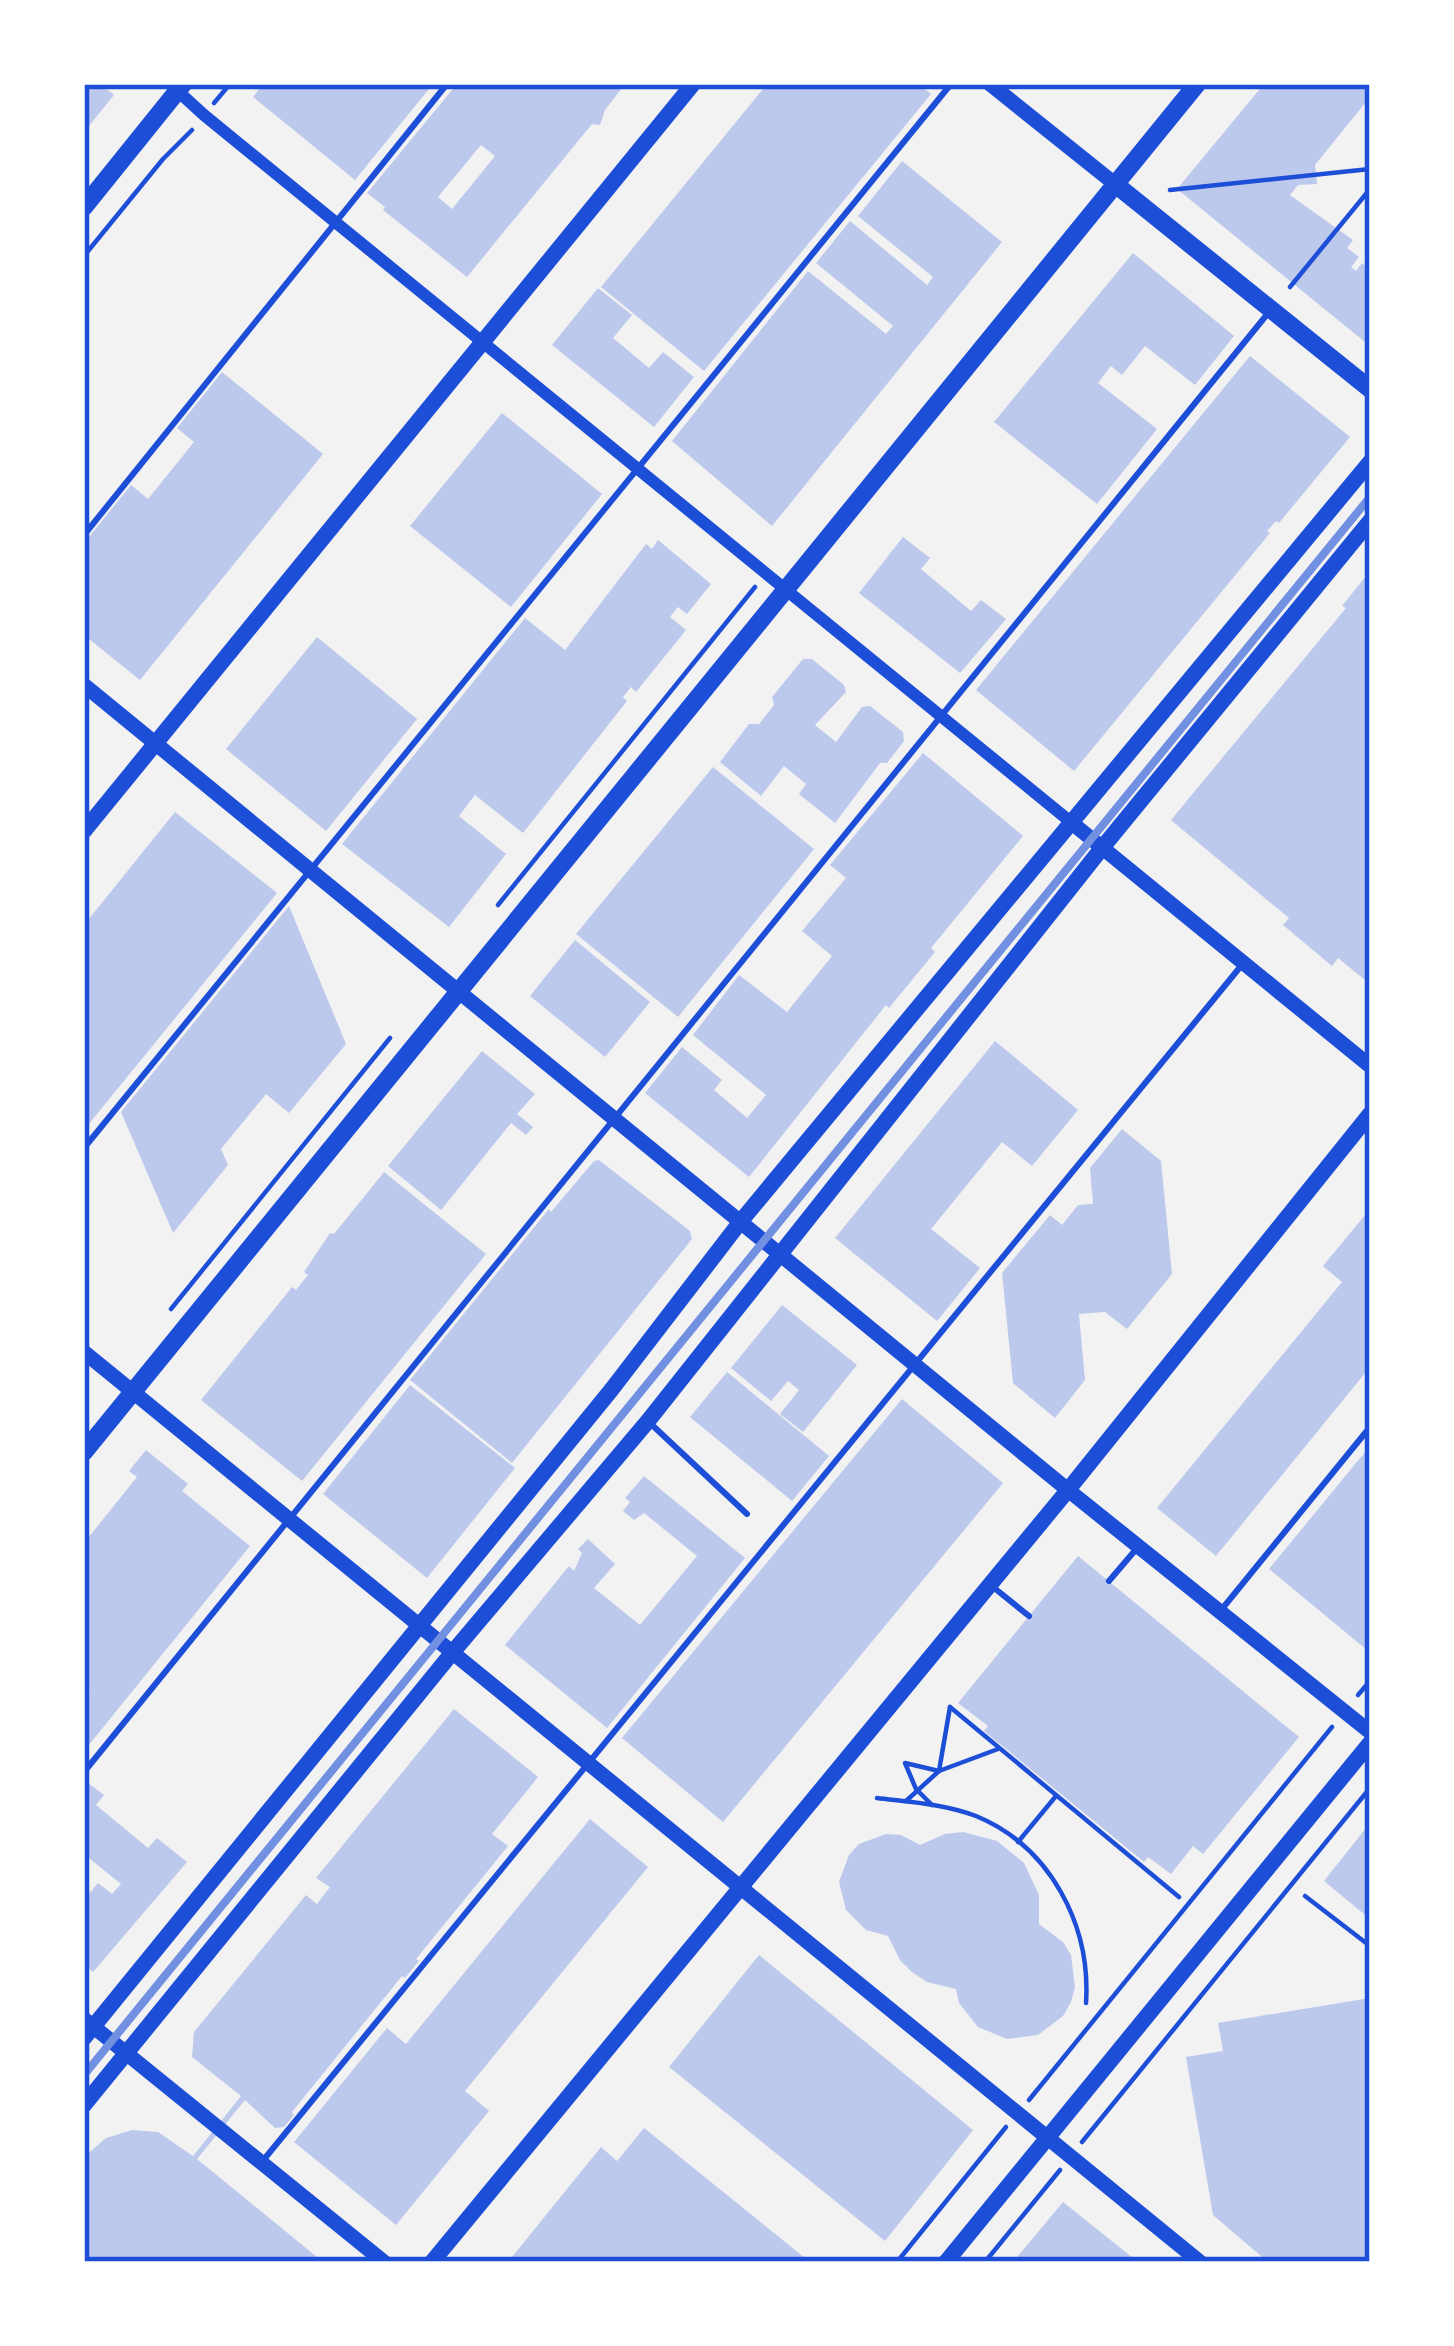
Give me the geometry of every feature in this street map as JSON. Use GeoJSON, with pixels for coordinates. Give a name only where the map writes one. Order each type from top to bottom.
{"type":"FeatureCollection","features":[{"type":"Feature","properties":{"kind":"main road"},"geometry":{"type":"LineString","coordinates":[[84,831],[693,84]]}},
{"type":"Feature","properties":{"kind":"main road"},"geometry":{"type":"LineString","coordinates":[[84,1452],[1196,84]]}},
{"type":"Feature","properties":{"kind":"main road"},"geometry":{"type":"LineString","coordinates":[[84,207],[177,86]]}},
{"type":"Feature","properties":{"kind":"main road"},"geometry":{"type":"LineString","coordinates":[[1115,184],[1370,388]]}},
{"type":"Feature","properties":{"kind":"main road"},"geometry":{"type":"LineString","coordinates":[[87,2028],[421,1627],[741,1221],[1370,462]]}},
{"type":"Feature","properties":{"kind":"main road"},"geometry":{"type":"LineString","coordinates":[[84,2105],[452,1653],[648,1421],[1102,848],[1370,520]]}},
{"type":"Feature","properties":{"kind":"main road"},"geometry":{"type":"LineString","coordinates":[[432,2262],[1068,1490],[1370,1114]]}},
{"type":"Feature","properties":{"kind":"main road"},"geometry":{"type":"LineString","coordinates":[[946,2262],[1370,1743]]}},
{"type":"Feature","properties":{"kind":"street"},"geometry":{"type":"LineString","coordinates":[[989,84],[1115,184]]}},
{"type":"Feature","properties":{"kind":"street"},"geometry":{"type":"LineString","coordinates":[[177,86],[204,116],[1370,1066]]}},
{"type":"Feature","properties":{"kind":"street"},"geometry":{"type":"LineString","coordinates":[[84,685],[1370,1732]]}},
{"type":"Feature","properties":{"kind":"street"},"geometry":{"type":"LineString","coordinates":[[84,1352],[1200,2262]]}},
{"type":"Feature","properties":{"kind":"street"},"geometry":{"type":"LineString","coordinates":[[87,2028],[126,2054],[384,2262]]}},
{"type":"Feature","properties":{"kind":"lane"},"geometry":{"type":"LineString","coordinates":[[84,535],[447,84]]}},
{"type":"Feature","properties":{"kind":"lane"},"geometry":{"type":"LineString","coordinates":[[84,1148],[951,84]]}},
{"type":"Feature","properties":{"kind":"lane"},"geometry":{"type":"LineString","coordinates":[[84,1772],[1270,311]]}},
{"type":"Feature","properties":{"kind":"lane"},"geometry":{"type":"LineString","coordinates":[[261,2163],[1243,963]]}},
{"type":"Feature","properties":{"kind":"lane"},"geometry":{"type":"LineString","coordinates":[[648,1421],[746,1514]]}},
{"type":"Feature","properties":{"kind":"lane"},"geometry":{"type":"LineString","coordinates":[[1220,1612],[1370,1427]]}},
{"type":"Feature","properties":{"kind":"lane"},"geometry":{"type":"LineString","coordinates":[[1109,1581],[1138,1546]]}},
{"type":"Feature","properties":{"kind":"lane"},"geometry":{"type":"LineString","coordinates":[[990,1584],[1029,1616]]}},
{"type":"Feature","properties":{"kind":"path"},"geometry":{"type":"LineString","coordinates":[[84,256],[204,116]]}},
{"type":"Feature","properties":{"kind":"path"},"geometry":{"type":"LineString","coordinates":[[172,132],[179,137]]}},
{"type":"Feature","properties":{"kind":"path"},"geometry":{"type":"LineString","coordinates":[[1170,190],[1370,169]]}},
{"type":"Feature","properties":{"kind":"path"},"geometry":{"type":"LineString","coordinates":[[1290,287],[1370,189]]}},
{"type":"Feature","properties":{"kind":"path"},"geometry":{"type":"LineString","coordinates":[[1358,1695],[1370,1681]]}},
{"type":"Feature","properties":{"kind":"path"},"geometry":{"type":"LineString","coordinates":[[939,1771],[950,1707],[1179,1897]]}},
{"type":"Feature","properties":{"kind":"path"},"geometry":{"type":"LineString","coordinates":[[1039,2088],[1330,1729]]}},
{"type":"Feature","properties":{"kind":"path"},"geometry":{"type":"LineString","coordinates":[[907,1802],[939,1771],[998,1749]]}},
{"type":"Feature","properties":{"kind":"path"},"geometry":{"type":"LineString","coordinates":[[932,1805],[916,1789],[905,1762],[939,1771]]}},
{"type":"Feature","properties":{"kind":"path"},"geometry":{"type":"LineString","coordinates":[[1079,2145],[1370,1788]]}},
{"type":"Feature","properties":{"kind":"path"},"geometry":{"type":"LineString","coordinates":[[1018,1842],[1056,1796]]}},
{"type":"Feature","properties":{"kind":"path"},"geometry":{"type":"LineString","coordinates":[[877,1798],[978,1817],[1018,1842],[1049,1874],[1082,1934],[1087,2003]]}},
{"type":"Feature","properties":{"kind":"path"},"geometry":{"type":"LineString","coordinates":[[1304,1896],[1370,1946]]}},
{"type":"Feature","properties":{"kind":"path"},"geometry":{"type":"LineString","coordinates":[[897,2262],[1009,2124]]}},
{"type":"Feature","properties":{"kind":"path"},"geometry":{"type":"LineString","coordinates":[[985,2262],[1060,2169]]}},
{"type":"Feature","properties":{"kind":"building"},"geometry":{"type":"Polygon","coordinates":[[[84,84],[100,84],[114,95],[84,132],[84,84]]]}},
{"type":"Feature","properties":{"kind":"building"},"geometry":{"type":"Polygon","coordinates":[[[263,84],[433,84],[355,180],[253,97],[263,84]]]}},
{"type":"Feature","properties":{"kind":"building"},"geometry":{"type":"Polygon","coordinates":[[[457,84],[625,84],[600,125],[592,124],[467,277],[367,193],[457,84]],[[481,145],[438,197],[452,209],[495,156],[481,145]]]}},
{"type":"Feature","properties":{"kind":"building"},"geometry":{"type":"Polygon","coordinates":[[[767,84],[919,84],[931,94],[704,371],[601,287],[767,84]]]}},
{"type":"Feature","properties":{"kind":"building"},"geometry":{"type":"Polygon","coordinates":[[[1264,84],[1370,84],[1370,97],[1315,165],[1317,184],[1298,185],[1290,195],[1353,240],[1347,248],[1359,257],[1351,267],[1356,271],[1362,263],[1370,270],[1370,346],[1177,189],[1264,84]]]}},
{"type":"Feature","properties":{"kind":"building"},"geometry":{"type":"Polygon","coordinates":[[[902,161],[1002,242],[772,526],[672,441],[808,271],[886,334],[893,326],[816,263],[850,221],[927,285],[933,277],[858,216],[902,161]]]}},
{"type":"Feature","properties":{"kind":"building"},"geometry":{"type":"Polygon","coordinates":[[[1133,253],[1234,336],[1195,385],[1145,346],[1122,375],[1111,366],[1098,383],[1157,429],[1097,504],[994,422],[1133,253]]]}},
{"type":"Feature","properties":{"kind":"building"},"geometry":{"type":"Polygon","coordinates":[[[598,288],[632,315],[613,338],[649,368],[663,352],[694,377],[654,427],[552,345],[598,288]]]}},
{"type":"Feature","properties":{"kind":"building"},"geometry":{"type":"Polygon","coordinates":[[[1250,356],[1350,437],[1279,523],[1267,531],[1270,533],[1074,771],[976,690],[1250,356]]]}},
{"type":"Feature","properties":{"kind":"building"},"geometry":{"type":"Polygon","coordinates":[[[222,372],[323,454],[140,680],[84,635],[84,543],[131,485],[148,499],[194,442],[177,428],[222,372]]]}},
{"type":"Feature","properties":{"kind":"building"},"geometry":{"type":"Polygon","coordinates":[[[502,413],[602,494],[511,607],[410,526],[502,413]]]}},
{"type":"Feature","properties":{"kind":"building"},"geometry":{"type":"Polygon","coordinates":[[[903,537],[930,558],[921,569],[971,611],[981,600],[1006,619],[960,673],[859,593],[903,537]]]}},
{"type":"Feature","properties":{"kind":"building"},"geometry":{"type":"Polygon","coordinates":[[[658,540],[711,584],[687,614],[678,607],[670,617],[686,630],[636,692],[631,687],[623,697],[627,701],[523,833],[475,795],[459,816],[506,854],[449,927],[342,844],[525,618],[565,650],[646,544],[652,549],[658,540]]]}},
{"type":"Feature","properties":{"kind":"building"},"geometry":{"type":"Polygon","coordinates":[[[1370,571],[1370,984],[1338,958],[1332,966],[1283,925],[1289,918],[1171,820],[1346,608],[1342,606],[1370,571]]]}},
{"type":"Feature","properties":{"kind":"building"},"geometry":{"type":"Polygon","coordinates":[[[317,637],[417,719],[326,831],[226,749],[317,637]]]}},
{"type":"Feature","properties":{"kind":"building"},"geometry":{"type":"Polygon","coordinates":[[[803,659],[812,659],[844,685],[846,692],[815,725],[836,742],[862,707],[870,706],[903,732],[904,741],[887,763],[880,763],[835,823],[799,794],[806,784],[784,766],[761,796],[720,762],[749,724],[759,724],[774,705],[772,697],[803,659]]]}},
{"type":"Feature","properties":{"kind":"building"},"geometry":{"type":"Polygon","coordinates":[[[923,753],[1023,836],[931,948],[935,952],[889,1008],[886,1005],[749,1177],[645,1093],[682,1047],[722,1080],[714,1090],[747,1118],[766,1095],[693,1035],[739,975],[787,1012],[832,956],[802,931],[846,878],[830,865],[923,753]]]}},
{"type":"Feature","properties":{"kind":"building"},"geometry":{"type":"Polygon","coordinates":[[[713,767],[814,849],[678,1017],[576,934],[713,767]]]}},
{"type":"Feature","properties":{"kind":"building"},"geometry":{"type":"Polygon","coordinates":[[[175,812],[277,893],[84,1130],[84,925],[175,812]]]}},
{"type":"Feature","properties":{"kind":"building"},"geometry":{"type":"Polygon","coordinates":[[[289,906],[346,1044],[289,1113],[266,1094],[221,1149],[228,1165],[173,1233],[121,1112],[289,906]]]}},
{"type":"Feature","properties":{"kind":"building"},"geometry":{"type":"Polygon","coordinates":[[[575,940],[650,1002],[605,1057],[530,996],[575,940]]]}},
{"type":"Feature","properties":{"kind":"building"},"geometry":{"type":"Polygon","coordinates":[[[995,1041],[1078,1110],[1032,1166],[1002,1142],[931,1229],[980,1268],[937,1321],[835,1238],[995,1041]]]}},
{"type":"Feature","properties":{"kind":"building"},"geometry":{"type":"Polygon","coordinates":[[[482,1051],[535,1094],[517,1114],[533,1127],[526,1135],[511,1123],[441,1210],[388,1166],[482,1051]]]}},
{"type":"Feature","properties":{"kind":"building"},"geometry":{"type":"Polygon","coordinates":[[[1122,1129],[1161,1161],[1172,1274],[1127,1329],[1105,1312],[1079,1314],[1085,1380],[1055,1418],[1013,1383],[1002,1273],[1050,1215],[1062,1225],[1078,1205],[1093,1204],[1090,1168],[1122,1129]]]}},
{"type":"Feature","properties":{"kind":"building"},"geometry":{"type":"Polygon","coordinates":[[[599,1160],[690,1231],[692,1239],[512,1463],[410,1380],[549,1209],[551,1212],[599,1160]]]}},
{"type":"Feature","properties":{"kind":"building"},"geometry":{"type":"Polygon","coordinates":[[[384,1172],[486,1254],[302,1481],[201,1400],[292,1287],[296,1290],[330,1233],[334,1234],[384,1172]]]}},
{"type":"Feature","properties":{"kind":"building"},"geometry":{"type":"Polygon","coordinates":[[[1370,1209],[1370,1367],[1216,1556],[1157,1508],[1342,1282],[1323,1266],[1370,1209]]]}},
{"type":"Feature","properties":{"kind":"building"},"geometry":{"type":"Polygon","coordinates":[[[782,1305],[857,1365],[803,1432],[780,1414],[799,1390],[788,1381],[771,1401],[731,1368],[782,1305]]]}},
{"type":"Feature","properties":{"kind":"building"},"geometry":{"type":"Polygon","coordinates":[[[727,1372],[829,1456],[792,1501],[690,1417],[727,1372]]]}},
{"type":"Feature","properties":{"kind":"building"},"geometry":{"type":"Polygon","coordinates":[[[410,1385],[515,1468],[427,1578],[323,1494],[410,1385]]]}},
{"type":"Feature","properties":{"kind":"building"},"geometry":{"type":"Polygon","coordinates":[[[902,1399],[1003,1483],[723,1822],[622,1738],[902,1399]]]}},
{"type":"Feature","properties":{"kind":"building"},"geometry":{"type":"Polygon","coordinates":[[[1370,1446],[1370,1647],[1367,1650],[1269,1569],[1370,1446]]]}},
{"type":"Feature","properties":{"kind":"building"},"geometry":{"type":"Polygon","coordinates":[[[146,1450],[188,1484],[182,1491],[250,1546],[84,1751],[84,1700],[90,1692],[84,1688],[84,1543],[137,1477],[129,1471],[146,1450]]]}},
{"type":"Feature","properties":{"kind":"building"},"geometry":{"type":"Polygon","coordinates":[[[644,1476],[745,1558],[607,1728],[505,1645],[569,1566],[574,1571],[582,1553],[578,1549],[588,1539],[615,1564],[594,1588],[640,1625],[697,1556],[644,1513],[634,1520],[623,1511],[630,1502],[625,1498],[644,1476]]]}},
{"type":"Feature","properties":{"kind":"building"},"geometry":{"type":"Polygon","coordinates":[[[1078,1556],[1299,1737],[1203,1854],[1193,1846],[1171,1874],[1148,1857],[1144,1862],[984,1731],[988,1726],[958,1703],[1078,1556]]]}},
{"type":"Feature","properties":{"kind":"building"},"geometry":{"type":"Polygon","coordinates":[[[454,1709],[538,1777],[492,1834],[508,1846],[284,2127],[275,2128],[245,2100],[197,2159],[323,2262],[84,2262],[84,2157],[106,2138],[132,2130],[158,2132],[193,2156],[241,2096],[192,2057],[194,2032],[306,1895],[317,1904],[330,1887],[316,1878],[454,1709]]]}},
{"type":"Feature","properties":{"kind":"building"},"geometry":{"type":"Polygon","coordinates":[[[84,1780],[104,1795],[96,1805],[148,1848],[157,1838],[187,1862],[93,1972],[84,1965],[84,1893],[87,1896],[98,1883],[112,1894],[121,1884],[84,1854],[84,1780]]]}},
{"type":"Feature","properties":{"kind":"building"},"geometry":{"type":"Polygon","coordinates":[[[590,1819],[648,1867],[465,2091],[489,2111],[396,2225],[294,2142],[387,2028],[406,2044],[590,1819]]]}},
{"type":"Feature","properties":{"kind":"building"},"geometry":{"type":"Polygon","coordinates":[[[1370,1823],[1370,1919],[1324,1881],[1370,1823]]]}},
{"type":"Feature","properties":{"kind":"building"},"geometry":{"type":"Polygon","coordinates":[[[963,1832],[997,1841],[1024,1863],[1039,1895],[1039,1924],[1063,1942],[1071,1955],[1075,1987],[1071,2002],[1063,2016],[1038,2035],[1007,2039],[978,2027],[959,2003],[956,1989],[927,1982],[912,1972],[888,1936],[866,1930],[846,1910],[839,1882],[849,1855],[859,1844],[886,1834],[901,1835],[920,1845],[963,1832]]]}},
{"type":"Feature","properties":{"kind":"building"},"geometry":{"type":"Polygon","coordinates":[[[759,1955],[973,2130],[885,2241],[669,2067],[759,1955]]]}},
{"type":"Feature","properties":{"kind":"building"},"geometry":{"type":"Polygon","coordinates":[[[1370,1998],[1370,2259],[1268,2262],[1213,2215],[1186,2057],[1223,2051],[1218,2023],[1370,1998]]]}},
{"type":"Feature","properties":{"kind":"building"},"geometry":{"type":"Polygon","coordinates":[[[644,2128],[810,2262],[508,2262],[601,2147],[617,2161],[644,2128]]]}},
{"type":"Feature","properties":{"kind":"building"},"geometry":{"type":"Polygon","coordinates":[[[1063,2202],[1138,2262],[1013,2262],[1063,2202]]]}},
{"type":"Feature","properties":{"kind":"railway"},"geometry":{"type":"LineString","coordinates":[[84,2075],[1370,497]]}}]}
